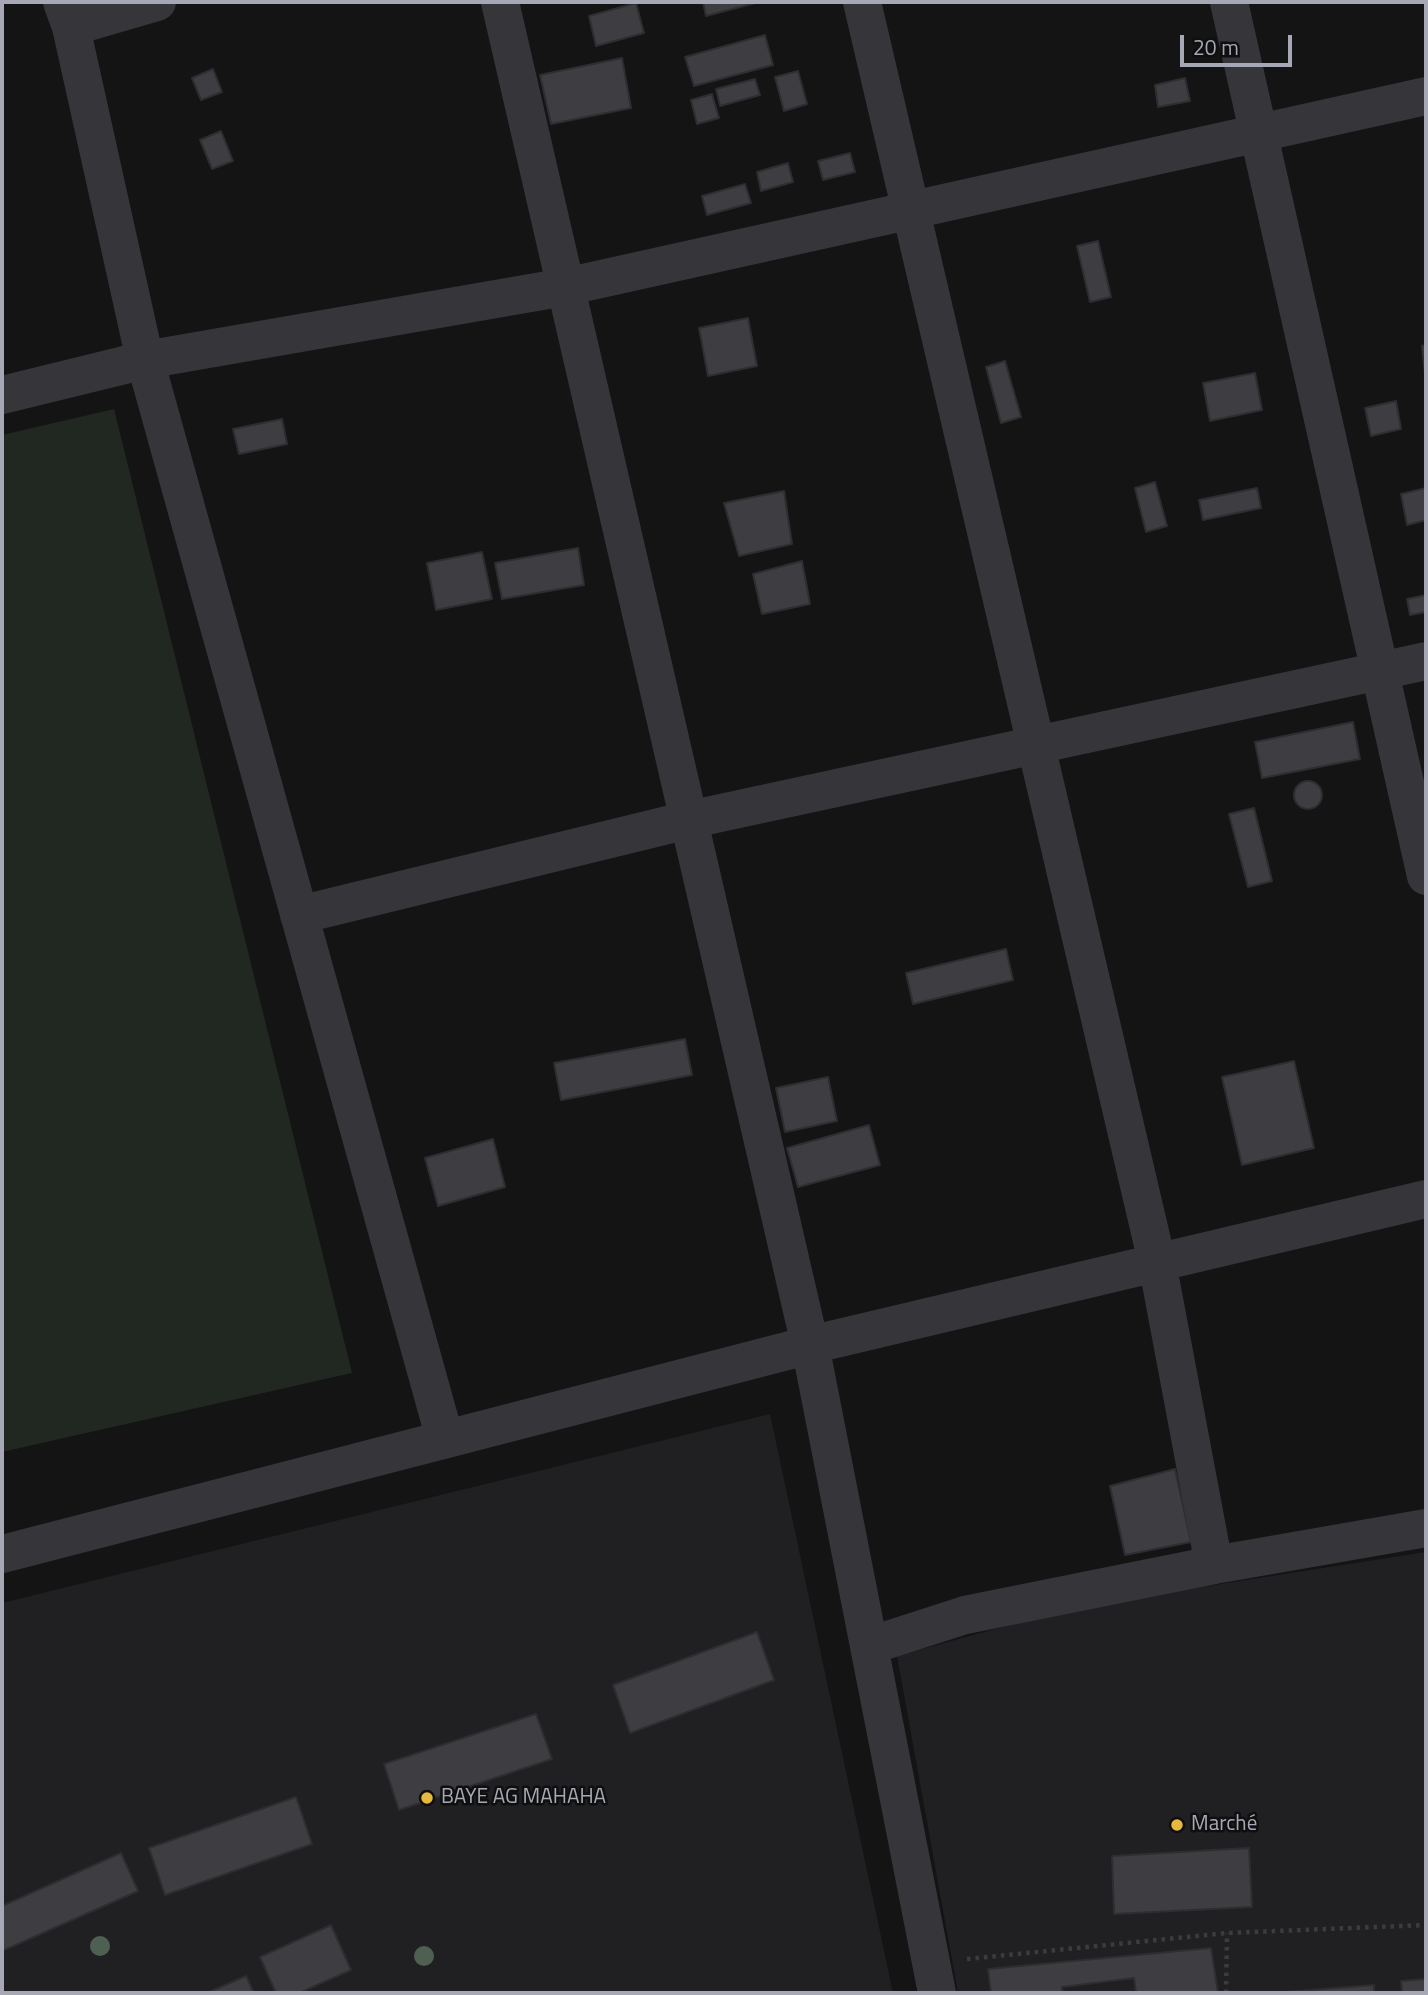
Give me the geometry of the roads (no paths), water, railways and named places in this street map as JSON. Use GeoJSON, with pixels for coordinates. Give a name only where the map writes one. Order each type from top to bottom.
{"type":"FeatureCollection","features":[{"type":"Feature","properties":{"kind":"street"},"geometry":{"type":"LineString","coordinates":[[157,2],[66,15],[145,360],[445,1439]]}},
{"type":"Feature","properties":{"kind":"street"},"geometry":{"type":"LineString","coordinates":[[500,2],[810,1345],[934,1978]]}},
{"type":"Feature","properties":{"kind":"street"},"geometry":{"type":"LineString","coordinates":[[862,2],[1157,1262],[1214,1565]]}},
{"type":"Feature","properties":{"kind":"street"},"geometry":{"type":"LineString","coordinates":[[1229,2],[1426,876]]}},
{"type":"Feature","properties":{"kind":"street"},"geometry":{"type":"LineString","coordinates":[[2,395],[145,360],[565,286],[1426,96]]}},
{"type":"Feature","properties":{"kind":"street"},"geometry":{"type":"LineString","coordinates":[[299,915],[688,820],[1426,661]]}},
{"type":"Feature","properties":{"kind":"street"},"geometry":{"type":"LineString","coordinates":[[2,1554],[810,1345],[1426,1199]]}},
{"type":"Feature","properties":{"kind":"street"},"geometry":{"type":"LineString","coordinates":[[869,1646],[965,1615],[1214,1565],[1426,1528]]}},
{"type":"Feature","properties":{"kind":"place","name":"BAYE AG MAHAHA"},"geometry":{"type":"Point","coordinates":[427,1798]}},
{"type":"Feature","properties":{"kind":"place","name":"Marché"},"geometry":{"type":"Point","coordinates":[1177,1825]}}]}
